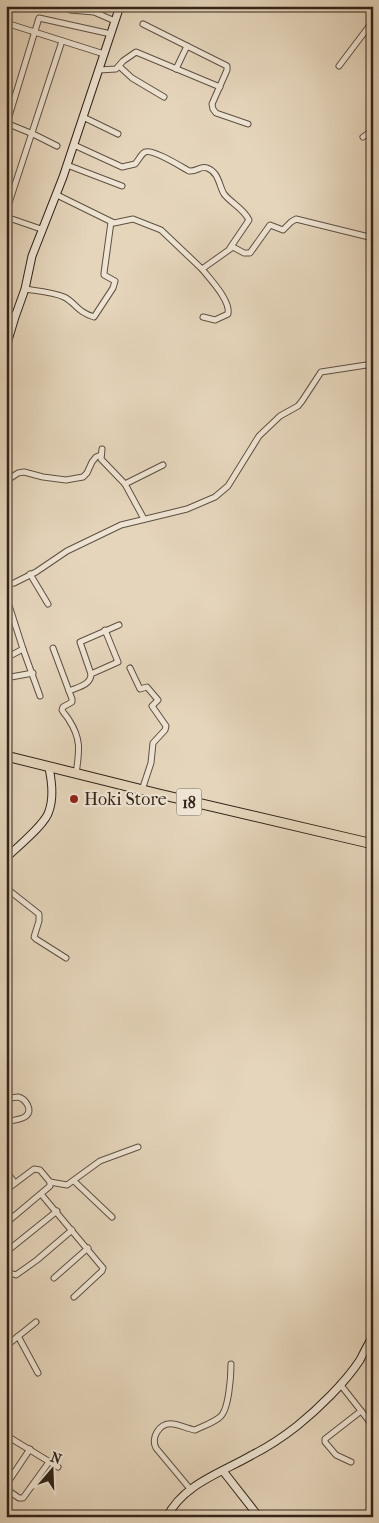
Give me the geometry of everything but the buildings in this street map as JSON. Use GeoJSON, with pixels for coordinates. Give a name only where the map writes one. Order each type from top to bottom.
{"type":"FeatureCollection","features":[{"type":"Feature","properties":{"kind":"highway","name":"18"},"geometry":{"type":"LineString","coordinates":[[6,756],[49,768],[373,844]]}},
{"type":"Feature","properties":{"kind":"street"},"geometry":{"type":"LineString","coordinates":[[68,6],[70,10],[94,12],[115,22]]}},
{"type":"Feature","properties":{"kind":"street"},"geometry":{"type":"LineString","coordinates":[[6,347],[25,289],[32,256],[57,195],[120,6]]}},
{"type":"Feature","properties":{"kind":"street"},"geometry":{"type":"LineString","coordinates":[[339,66],[373,20],[371,14],[373,7]]}},
{"type":"Feature","properties":{"kind":"street"},"geometry":{"type":"LineString","coordinates":[[57,146],[7,124],[37,20],[42,18],[111,34]]}},
{"type":"Feature","properties":{"kind":"street"},"geometry":{"type":"LineString","coordinates":[[143,24],[227,66],[212,104],[213,109],[216,113],[248,124]]}},
{"type":"Feature","properties":{"kind":"street"},"geometry":{"type":"LineString","coordinates":[[7,25],[104,54]]}},
{"type":"Feature","properties":{"kind":"street"},"geometry":{"type":"LineString","coordinates":[[6,212],[62,42]]}},
{"type":"Feature","properties":{"kind":"street"},"geometry":{"type":"LineString","coordinates":[[176,69],[187,46]]}},
{"type":"Feature","properties":{"kind":"street"},"geometry":{"type":"LineString","coordinates":[[99,70],[111,71],[116,69],[136,52],[220,87]]}},
{"type":"Feature","properties":{"kind":"street"},"geometry":{"type":"LineString","coordinates":[[119,66],[132,78],[164,97]]}},
{"type":"Feature","properties":{"kind":"street"},"geometry":{"type":"LineString","coordinates":[[83,117],[118,134]]}},
{"type":"Feature","properties":{"kind":"street"},"geometry":{"type":"LineString","coordinates":[[363,137],[373,130]]}},
{"type":"Feature","properties":{"kind":"street"},"geometry":{"type":"LineString","coordinates":[[74,145],[122,167],[135,164],[143,153],[147,152],[155,153],[189,171],[196,171],[204,167],[212,171],[221,183],[224,194],[246,214],[249,220],[230,248],[202,269]]}},
{"type":"Feature","properties":{"kind":"street"},"geometry":{"type":"LineString","coordinates":[[67,165],[122,186]]}},
{"type":"Feature","properties":{"kind":"street"},"geometry":{"type":"LineString","coordinates":[[57,195],[111,222],[117,224],[133,219],[161,230],[202,269],[223,296],[229,310],[228,314],[215,320],[203,317]]}},
{"type":"Feature","properties":{"kind":"street"},"geometry":{"type":"LineString","coordinates":[[6,217],[42,229]]}},
{"type":"Feature","properties":{"kind":"street"},"geometry":{"type":"LineString","coordinates":[[230,248],[235,247],[244,253],[250,253],[270,225],[283,230],[296,219],[373,238]]}},
{"type":"Feature","properties":{"kind":"street"},"geometry":{"type":"LineString","coordinates":[[25,289],[60,296],[69,300],[82,312],[94,317],[113,288],[115,280],[107,277],[104,273],[111,222]]}},
{"type":"Feature","properties":{"kind":"street"},"geometry":{"type":"LineString","coordinates":[[6,312],[15,317]]}},
{"type":"Feature","properties":{"kind":"street"},"geometry":{"type":"LineString","coordinates":[[6,584],[14,583],[83,543],[121,525],[187,509],[222,493],[259,436],[280,416],[298,406],[321,372],[373,364]]}},
{"type":"Feature","properties":{"kind":"street"},"geometry":{"type":"LineString","coordinates":[[6,480],[18,473],[66,480],[83,477],[88,473],[92,462],[101,452],[101,458],[125,484],[144,519]]}},
{"type":"Feature","properties":{"kind":"street"},"geometry":{"type":"LineString","coordinates":[[125,484],[163,464]]}},
{"type":"Feature","properties":{"kind":"street"},"geometry":{"type":"LineString","coordinates":[[30,574],[48,604]]}},
{"type":"Feature","properties":{"kind":"street"},"geometry":{"type":"LineString","coordinates":[[6,596],[40,696]]}},
{"type":"Feature","properties":{"kind":"street"},"geometry":{"type":"LineString","coordinates":[[69,691],[91,679],[80,642],[119,625]]}},
{"type":"Feature","properties":{"kind":"street"},"geometry":{"type":"LineString","coordinates":[[91,674],[118,662],[105,630]]}},
{"type":"Feature","properties":{"kind":"street"},"geometry":{"type":"LineString","coordinates":[[53,648],[72,702],[63,707],[62,710],[79,742],[80,749],[76,774]]}},
{"type":"Feature","properties":{"kind":"street"},"geometry":{"type":"LineString","coordinates":[[6,658],[23,649]]}},
{"type":"Feature","properties":{"kind":"street"},"geometry":{"type":"LineString","coordinates":[[6,668],[10,677],[33,673]]}},
{"type":"Feature","properties":{"kind":"street"},"geometry":{"type":"LineString","coordinates":[[130,668],[140,689],[147,687],[157,697],[158,700],[152,706],[166,726],[165,730],[153,743],[151,763],[142,790]]}},
{"type":"Feature","properties":{"kind":"street"},"geometry":{"type":"LineString","coordinates":[[6,858],[42,823],[49,812],[52,790],[49,768]]}},
{"type":"Feature","properties":{"kind":"street"},"geometry":{"type":"LineString","coordinates":[[6,888],[39,914],[40,917],[34,937],[66,958]]}},
{"type":"Feature","properties":{"kind":"street"},"geometry":{"type":"LineString","coordinates":[[6,1100],[16,1097],[20,1098],[26,1102],[28,1113],[25,1117],[6,1122]]}},
{"type":"Feature","properties":{"kind":"street"},"geometry":{"type":"LineString","coordinates":[[6,1190],[34,1168],[40,1170],[50,1182],[64,1186],[74,1181],[100,1161],[138,1147]]}},
{"type":"Feature","properties":{"kind":"street"},"geometry":{"type":"LineString","coordinates":[[6,1170],[15,1183]]}},
{"type":"Feature","properties":{"kind":"street"},"geometry":{"type":"LineString","coordinates":[[74,1181],[112,1217]]}},
{"type":"Feature","properties":{"kind":"street"},"geometry":{"type":"LineString","coordinates":[[6,1222],[50,1186],[50,1182]]}},
{"type":"Feature","properties":{"kind":"street"},"geometry":{"type":"LineString","coordinates":[[41,1194],[102,1265],[102,1271],[74,1297]]}},
{"type":"Feature","properties":{"kind":"street"},"geometry":{"type":"LineString","coordinates":[[6,1252],[56,1211]]}},
{"type":"Feature","properties":{"kind":"street"},"geometry":{"type":"LineString","coordinates":[[6,1267],[10,1273],[16,1275],[72,1230]]}},
{"type":"Feature","properties":{"kind":"street"},"geometry":{"type":"LineString","coordinates":[[54,1278],[88,1248]]}},
{"type":"Feature","properties":{"kind":"street"},"geometry":{"type":"LineString","coordinates":[[6,1346],[36,1322]]}},
{"type":"Feature","properties":{"kind":"street"},"geometry":{"type":"LineString","coordinates":[[18,1336],[38,1373]]}},
{"type":"Feature","properties":{"kind":"street"},"geometry":{"type":"LineString","coordinates":[[167,1517],[179,1499],[190,1490],[292,1430],[340,1384],[359,1360],[373,1336]]}},
{"type":"Feature","properties":{"kind":"street"},"geometry":{"type":"LineString","coordinates":[[190,1490],[156,1448],[154,1441],[156,1434],[158,1430],[167,1424],[177,1424],[195,1430],[220,1416],[224,1412],[231,1380],[231,1364]]}},
{"type":"Feature","properties":{"kind":"street"},"geometry":{"type":"LineString","coordinates":[[340,1384],[373,1426]]}},
{"type":"Feature","properties":{"kind":"street"},"geometry":{"type":"LineString","coordinates":[[351,1462],[336,1455],[325,1442],[325,1439],[361,1411]]}},
{"type":"Feature","properties":{"kind":"street"},"geometry":{"type":"LineString","coordinates":[[7,1436],[58,1467]]}},
{"type":"Feature","properties":{"kind":"street"},"geometry":{"type":"LineString","coordinates":[[30,1449],[6,1487],[19,1498],[23,1498],[49,1462]]}},
{"type":"Feature","properties":{"kind":"street"},"geometry":{"type":"LineString","coordinates":[[223,1471],[257,1516]]}},
{"type":"Feature","properties":{"kind":"place","name":"Hoki Store"},"geometry":{"type":"Point","coordinates":[74,799]}}]}
